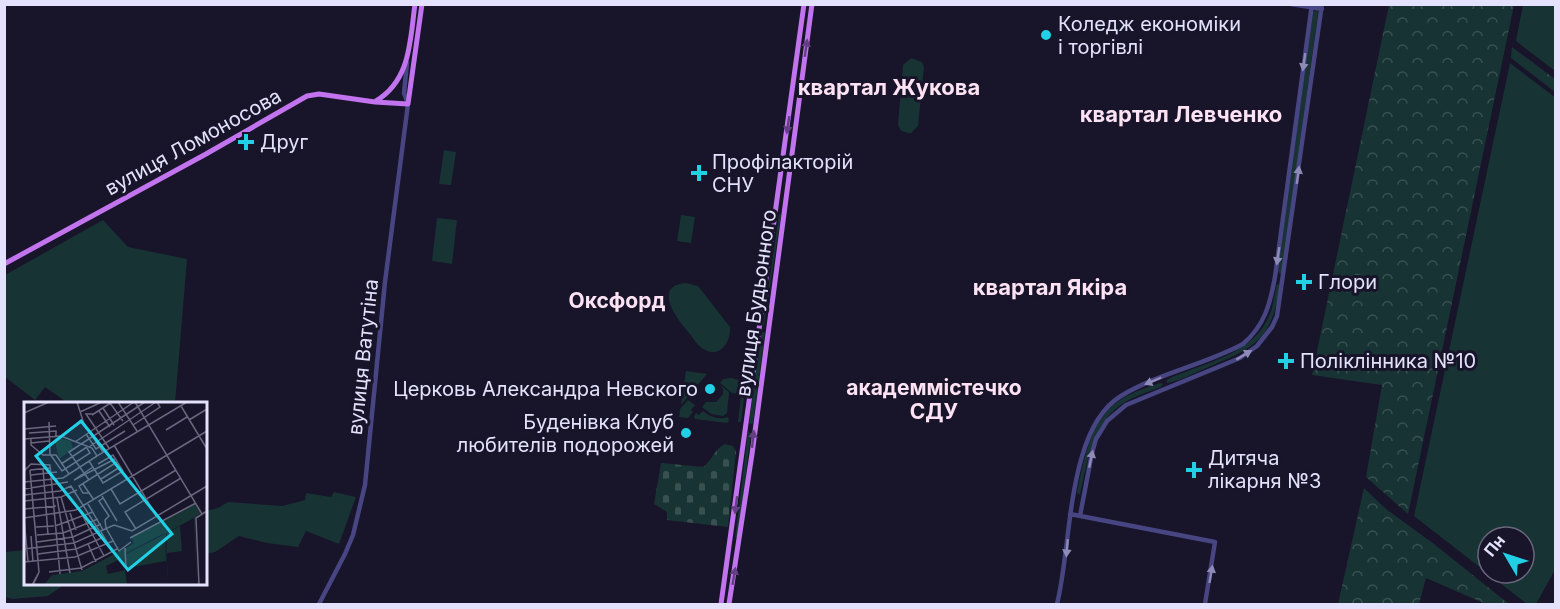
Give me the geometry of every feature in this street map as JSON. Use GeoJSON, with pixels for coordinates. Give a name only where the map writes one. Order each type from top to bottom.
{"type":"FeatureCollection","features":[{"type":"Feature","properties":{"kind":"main road","name":"вулиця Ватутіна"},"geometry":{"type":"LineString","coordinates":[[407,63],[415,4]]}},
{"type":"Feature","properties":{"kind":"main road","name":"вулиця Ватутіна"},"geometry":{"type":"LineString","coordinates":[[408,104],[422,4]]}},
{"type":"Feature","properties":{"kind":"main road","name":"вулиця Будьонного"},"geometry":{"type":"LineString","coordinates":[[721,604],[804,4]]}},
{"type":"Feature","properties":{"kind":"main road","name":"вулиця Будьонного"},"geometry":{"type":"LineString","coordinates":[[729,604],[752,454],[812,4]]}},
{"type":"Feature","properties":{"kind":"main road"},"geometry":{"type":"LineString","coordinates":[[375,102],[388,93],[407,63]]}},
{"type":"Feature","properties":{"kind":"main road","name":"вулиця Ломоносова"},"geometry":{"type":"LineString","coordinates":[[4,264],[307,96],[319,94],[408,104]]}},
{"type":"Feature","properties":{"kind":"main road"},"geometry":{"type":"LineString","coordinates":[[759,328],[767,329]]}},
{"type":"Feature","properties":{"kind":"street"},"geometry":{"type":"LineString","coordinates":[[1080,516],[1094,446],[1107,421],[1126,405],[1240,358],[1257,346],[1272,327],[1277,316],[1322,7],[1291,4]]}},
{"type":"Feature","properties":{"kind":"street"},"geometry":{"type":"LineString","coordinates":[[1057,604],[1065,567],[1070,514],[1085,444],[1095,422],[1107,407],[1133,390],[1243,344],[1252,336],[1267,314],[1275,277],[1312,6]]}},
{"type":"Feature","properties":{"kind":"street","name":"вулиця Ватутіна"},"geometry":{"type":"LineString","coordinates":[[318,604],[340,564],[352,535],[365,485],[385,282],[408,104],[404,93],[407,63]]}},
{"type":"Feature","properties":{"kind":"street"},"geometry":{"type":"LineString","coordinates":[[1070,514],[1215,542],[1205,604]]}},
{"type":"Feature","properties":{"kind":"green space"},"geometry":{"type":"Polygon","coordinates":[[[1389,5],[1514,5],[1408,514],[1366,477],[1382,385],[1312,375],[1389,5]]]}},
{"type":"Feature","properties":{"kind":"green space"},"geometry":{"type":"Polygon","coordinates":[[[1523,5],[1555,5],[1555,71],[1516,41],[1523,5]]]}},
{"type":"Feature","properties":{"kind":"green space"},"geometry":{"type":"Polygon","coordinates":[[[1317,10],[1280,274],[1278,271],[1313,12],[1317,10]]]}},
{"type":"Feature","properties":{"kind":"green space"},"geometry":{"type":"Polygon","coordinates":[[[1512,47],[1555,79],[1555,92],[1511,58],[1512,47]]]}},
{"type":"Feature","properties":{"kind":"green space"},"geometry":{"type":"Polygon","coordinates":[[[911,58],[922,62],[924,67],[918,126],[911,133],[906,133],[898,125],[903,65],[911,58]]]}},
{"type":"Feature","properties":{"kind":"green space"},"geometry":{"type":"Polygon","coordinates":[[[1510,63],[1556,98],[1556,568],[1536,604],[1527,604],[1503,585],[1536,585],[1536,525],[1476,525],[1476,564],[1414,516],[1510,63]]]}},
{"type":"Feature","properties":{"kind":"green space"},"geometry":{"type":"Polygon","coordinates":[[[444,150],[456,152],[451,185],[439,184],[444,150]]]}},
{"type":"Feature","properties":{"kind":"green space"},"geometry":{"type":"Polygon","coordinates":[[[779,214],[781,215],[764,326],[763,325],[779,214]]]}},
{"type":"Feature","properties":{"kind":"green space"},"geometry":{"type":"Polygon","coordinates":[[[681,215],[695,217],[691,243],[677,241],[681,215]]]}},
{"type":"Feature","properties":{"kind":"green space"},"geometry":{"type":"Polygon","coordinates":[[[437,218],[457,220],[452,264],[432,261],[437,218]]]}},
{"type":"Feature","properties":{"kind":"green space"},"geometry":{"type":"Polygon","coordinates":[[[103,220],[128,247],[187,259],[175,402],[67,402],[45,387],[35,400],[5,377],[5,275],[103,220]]]}},
{"type":"Feature","properties":{"kind":"green space"},"geometry":{"type":"Polygon","coordinates":[[[686,283],[698,286],[730,327],[727,343],[716,352],[700,347],[670,304],[670,290],[676,285],[686,283]]]}},
{"type":"Feature","properties":{"kind":"green space"},"geometry":{"type":"Polygon","coordinates":[[[1277,284],[1280,285],[1272,319],[1258,340],[1237,354],[1182,379],[1167,383],[1167,380],[1172,377],[1228,355],[1252,339],[1262,329],[1269,316],[1277,284]]]}},
{"type":"Feature","properties":{"kind":"green space"},"geometry":{"type":"Polygon","coordinates":[[[761,331],[765,333],[753,423],[751,424],[749,423],[761,331]]]}},
{"type":"Feature","properties":{"kind":"green space"},"geometry":{"type":"Polygon","coordinates":[[[686,371],[707,374],[681,405],[686,371]]]}},
{"type":"Feature","properties":{"kind":"green space"},"geometry":{"type":"Polygon","coordinates":[[[723,379],[743,381],[741,394],[732,393],[720,383],[723,379]]]}},
{"type":"Feature","properties":{"kind":"green space"},"geometry":{"type":"Polygon","coordinates":[[[743,381],[746,381],[741,422],[738,422],[743,381]]]}},
{"type":"Feature","properties":{"kind":"green space"},"geometry":{"type":"Polygon","coordinates":[[[1160,383],[1163,384],[1161,387],[1122,404],[1104,422],[1093,444],[1080,494],[1078,494],[1086,451],[1104,415],[1125,397],[1160,383]]]}},
{"type":"Feature","properties":{"kind":"green space"},"geometry":{"type":"Polygon","coordinates":[[[719,384],[729,392],[727,413],[723,416],[711,414],[702,407],[706,402],[716,402],[723,394],[723,389],[719,384]]]}},
{"type":"Feature","properties":{"kind":"green space"},"geometry":{"type":"Polygon","coordinates":[[[688,400],[695,405],[691,410],[693,412],[688,418],[679,417],[680,409],[688,400]]]}},
{"type":"Feature","properties":{"kind":"green space"},"geometry":{"type":"Polygon","coordinates":[[[703,411],[715,417],[728,417],[729,421],[727,423],[695,419],[696,413],[699,415],[703,411]]]}},
{"type":"Feature","properties":{"kind":"green space"},"geometry":{"type":"Polygon","coordinates":[[[748,432],[751,433],[738,536],[735,538],[748,432]]]}},
{"type":"Feature","properties":{"kind":"green space"},"geometry":{"type":"Polygon","coordinates":[[[725,444],[733,446],[736,452],[728,527],[667,520],[667,512],[654,504],[661,463],[703,467],[725,444]]]}},
{"type":"Feature","properties":{"kind":"green space"},"geometry":{"type":"Polygon","coordinates":[[[1364,488],[1386,509],[1476,578],[1476,585],[1485,585],[1509,604],[1486,604],[1426,578],[1419,604],[1338,604],[1364,488]]]}},
{"type":"Feature","properties":{"kind":"green space"},"geometry":{"type":"Polygon","coordinates":[[[334,492],[356,497],[339,544],[306,531],[298,547],[239,536],[215,552],[207,554],[207,511],[228,502],[282,506],[305,500],[306,493],[331,497],[334,492]]]}},
{"type":"Feature","properties":{"kind":"green space"},"geometry":{"type":"Polygon","coordinates":[[[24,550],[24,585],[64,585],[48,596],[12,599],[5,597],[5,552],[24,550]]]}},
{"type":"Feature","properties":{"kind":"place","name":"Коледж економіки і торгівлі"},"geometry":{"type":"Point","coordinates":[1046,35]}},
{"type":"Feature","properties":{"kind":"place","name":"Друг"},"geometry":{"type":"Point","coordinates":[246,142]}},
{"type":"Feature","properties":{"kind":"place","name":"Профілакторій СНУ"},"geometry":{"type":"Point","coordinates":[699,173]}},
{"type":"Feature","properties":{"kind":"place","name":"Глори"},"geometry":{"type":"Point","coordinates":[1304,282]}},
{"type":"Feature","properties":{"kind":"place","name":"Поліклінника №10"},"geometry":{"type":"Point","coordinates":[1286,361]}},
{"type":"Feature","properties":{"kind":"place","name":"Церковь Александра Невского"},"geometry":{"type":"Point","coordinates":[710,389]}},
{"type":"Feature","properties":{"kind":"place","name":"Буденівка Клуб любителів подорожей"},"geometry":{"type":"Point","coordinates":[686,433]}},
{"type":"Feature","properties":{"kind":"place","name":"Дитяча лікарня №3"},"geometry":{"type":"Point","coordinates":[1194,470]}},
{"type":"Feature","properties":{"kind":"district","name":"квартал Жукова"},"geometry":{"type":"Point","coordinates":[889,87]}},
{"type":"Feature","properties":{"kind":"district","name":"квартал Левченко"},"geometry":{"type":"Point","coordinates":[1181,114]}},
{"type":"Feature","properties":{"kind":"district","name":"квартал Якіра"},"geometry":{"type":"Point","coordinates":[1050,287]}},
{"type":"Feature","properties":{"kind":"district","name":"Оксфорд"},"geometry":{"type":"Point","coordinates":[617,301]}},
{"type":"Feature","properties":{"kind":"district","name":"академмістечко СДУ"},"geometry":{"type":"Point","coordinates":[934,400]}}]}
